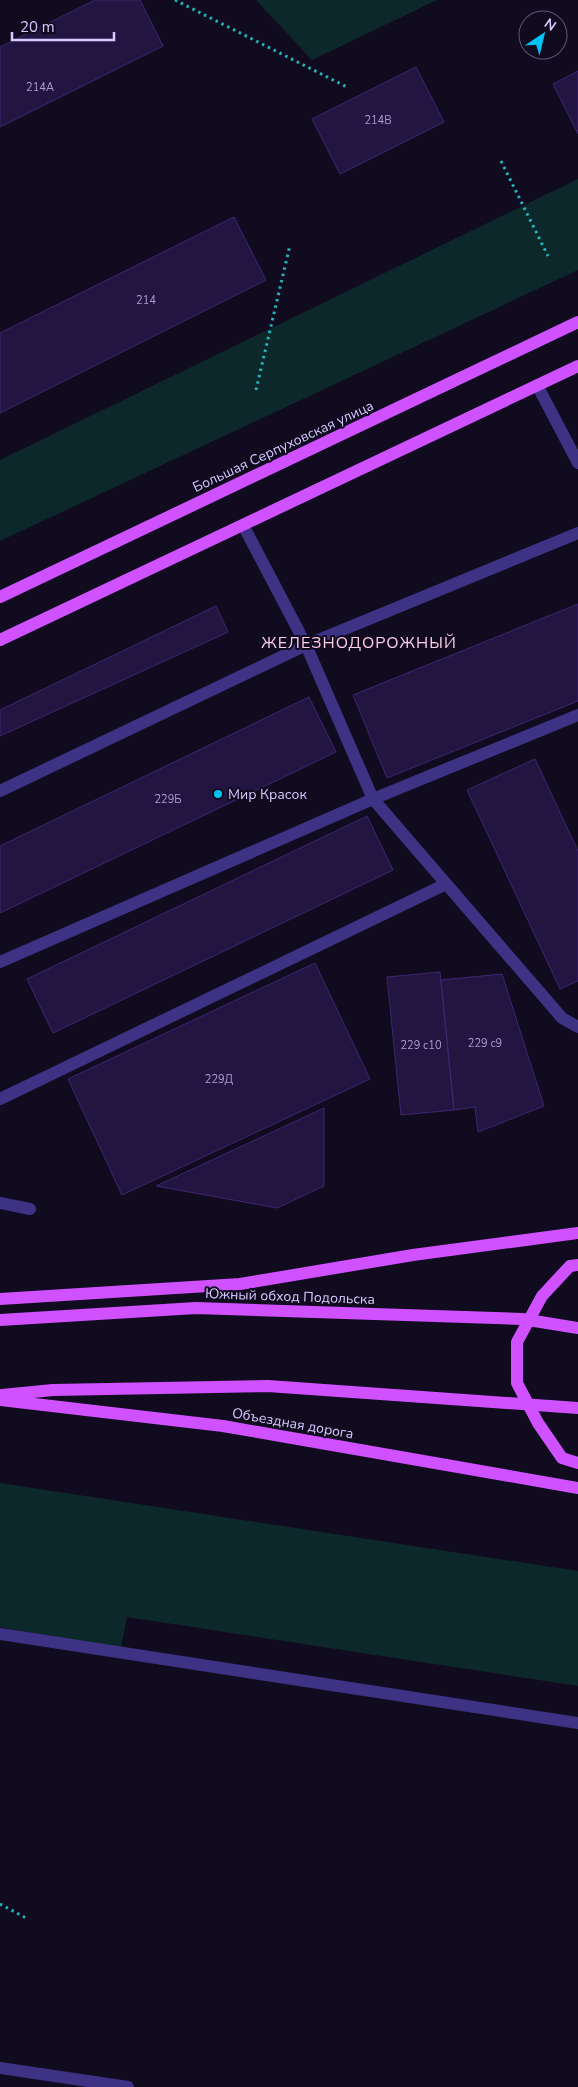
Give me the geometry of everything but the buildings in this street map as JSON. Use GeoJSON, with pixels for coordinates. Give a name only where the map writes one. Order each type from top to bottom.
{"type":"FeatureCollection","features":[{"type":"Feature","properties":{"kind":"main road","name":"Большая Серпуховская улица"},"geometry":{"type":"LineString","coordinates":[[0,597],[578,322]]}},
{"type":"Feature","properties":{"kind":"main road"},"geometry":{"type":"LineString","coordinates":[[0,640],[578,366]]}},
{"type":"Feature","properties":{"kind":"main road"},"geometry":{"type":"LineString","coordinates":[[0,1299],[240,1284],[413,1255],[578,1233]]}},
{"type":"Feature","properties":{"kind":"main road"},"geometry":{"type":"LineString","coordinates":[[578,1265],[570,1266],[542,1296],[517,1342],[517,1383],[534,1415],[562,1458],[578,1463]]}},
{"type":"Feature","properties":{"kind":"main road","name":"Южный обход Подольска"},"geometry":{"type":"LineString","coordinates":[[0,1320],[196,1308],[522,1319],[578,1328]]}},
{"type":"Feature","properties":{"kind":"main road"},"geometry":{"type":"LineString","coordinates":[[0,1396],[53,1390],[268,1386],[578,1408]]}},
{"type":"Feature","properties":{"kind":"main road","name":"Объездная дорога"},"geometry":{"type":"LineString","coordinates":[[0,1400],[223,1426],[578,1488]]}},
{"type":"Feature","properties":{"kind":"lane"},"geometry":{"type":"LineString","coordinates":[[536,385],[578,463]]}},
{"type":"Feature","properties":{"kind":"lane"},"geometry":{"type":"LineString","coordinates":[[243,525],[306,645],[373,799],[562,1018],[578,1028]]}},
{"type":"Feature","properties":{"kind":"lane"},"geometry":{"type":"LineString","coordinates":[[0,791],[306,645],[578,533]]}},
{"type":"Feature","properties":{"kind":"lane"},"geometry":{"type":"LineString","coordinates":[[0,962],[373,799],[578,715]]}},
{"type":"Feature","properties":{"kind":"lane"},"geometry":{"type":"LineString","coordinates":[[0,1099],[446,884]]}},
{"type":"Feature","properties":{"kind":"lane"},"geometry":{"type":"LineString","coordinates":[[0,1203],[30,1209]]}},
{"type":"Feature","properties":{"kind":"lane"},"geometry":{"type":"LineString","coordinates":[[0,1634],[578,1722]]}},
{"type":"Feature","properties":{"kind":"lane"},"geometry":{"type":"LineString","coordinates":[[0,2068],[128,2087]]}},
{"type":"Feature","properties":{"kind":"path"},"geometry":{"type":"LineString","coordinates":[[175,0],[347,87]]}},
{"type":"Feature","properties":{"kind":"path"},"geometry":{"type":"LineString","coordinates":[[501,161],[548,256]]}},
{"type":"Feature","properties":{"kind":"path"},"geometry":{"type":"LineString","coordinates":[[256,390],[290,244]]}},
{"type":"Feature","properties":{"kind":"path"},"geometry":{"type":"LineString","coordinates":[[0,1904],[28,1919]]}},
{"type":"Feature","properties":{"kind":"green space"},"geometry":{"type":"Polygon","coordinates":[[[256,0],[437,0],[312,60],[256,0]]]}},
{"type":"Feature","properties":{"kind":"green space"},"geometry":{"type":"Polygon","coordinates":[[[578,179],[578,270],[0,541],[0,460],[578,179]]]}},
{"type":"Feature","properties":{"kind":"green space"},"geometry":{"type":"Polygon","coordinates":[[[0,1483],[578,1571],[578,1686],[127,1617],[120,1652],[0,1627],[0,1483]]]}},
{"type":"Feature","properties":{"kind":"place","name":"Мир Красок"},"geometry":{"type":"Point","coordinates":[218,794]}},
{"type":"Feature","properties":{"kind":"district","name":"ЖЕЛЕЗНОДОРОЖНЫЙ"},"geometry":{"type":"Point","coordinates":[359,642]}}]}
